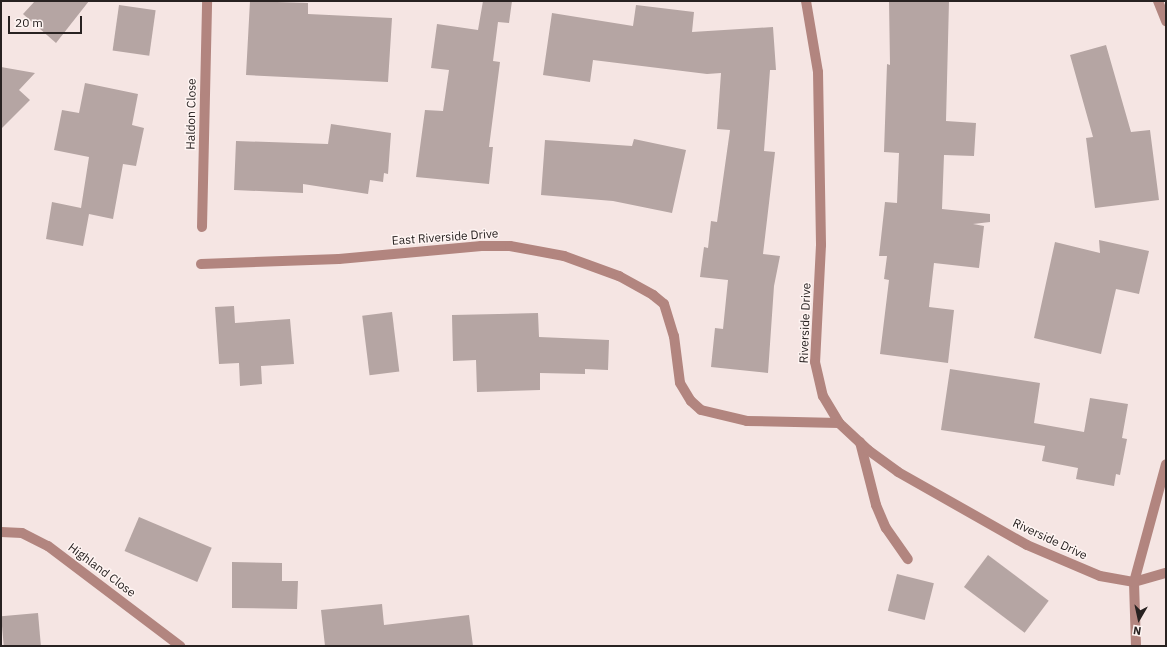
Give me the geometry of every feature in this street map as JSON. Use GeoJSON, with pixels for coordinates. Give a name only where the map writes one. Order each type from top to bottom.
{"type":"FeatureCollection","features":[{"type":"Feature","properties":{"kind":"street","name":"Haldon Close"},"geometry":{"type":"LineString","coordinates":[[202,227],[207,1]]}},
{"type":"Feature","properties":{"kind":"street","name":"Riverside Drive"},"geometry":{"type":"LineString","coordinates":[[806,1],[818,72],[821,245],[815,362],[823,396],[838,423],[898,472],[1027,545],[1100,576],[1134,582]]}},
{"type":"Feature","properties":{"kind":"street"},"geometry":{"type":"LineString","coordinates":[[1158,1],[1166,21]]}},
{"type":"Feature","properties":{"kind":"street","name":"East Riverside Drive"},"geometry":{"type":"LineString","coordinates":[[201,264],[339,259],[480,246],[510,246],[564,256],[619,276],[653,295],[664,304],[674,336],[680,383],[691,401],[701,410],[747,421],[838,423]]}},
{"type":"Feature","properties":{"kind":"street"},"geometry":{"type":"LineString","coordinates":[[860,442],[876,505],[886,528],[908,559]]}},
{"type":"Feature","properties":{"kind":"street"},"geometry":{"type":"LineString","coordinates":[[1136,646],[1134,582],[1166,464]]}},
{"type":"Feature","properties":{"kind":"street","name":"Highland Close"},"geometry":{"type":"LineString","coordinates":[[1,532],[22,533],[48,546],[180,646]]}},
{"type":"Feature","properties":{"kind":"street"},"geometry":{"type":"LineString","coordinates":[[1134,582],[1166,573]]}},
{"type":"Feature","properties":{"kind":"building"},"geometry":{"type":"Polygon","coordinates":[[[35,1],[89,1],[56,43],[23,14],[35,1]]]}},
{"type":"Feature","properties":{"kind":"building"},"geometry":{"type":"Polygon","coordinates":[[[250,1],[308,3],[308,14],[392,18],[388,82],[246,75],[250,1]]]}},
{"type":"Feature","properties":{"kind":"building"},"geometry":{"type":"Polygon","coordinates":[[[483,1],[512,1],[509,23],[498,22],[493,61],[500,62],[489,147],[493,147],[489,184],[416,177],[425,110],[443,111],[449,70],[431,68],[437,24],[478,30],[483,1]]]}},
{"type":"Feature","properties":{"kind":"building"},"geometry":{"type":"Polygon","coordinates":[[[889,1],[949,1],[946,121],[976,123],[974,156],[944,155],[942,209],[990,214],[990,222],[973,224],[984,226],[979,268],[934,263],[929,307],[954,310],[948,363],[880,354],[889,280],[884,279],[887,256],[879,256],[885,202],[897,203],[899,153],[884,152],[887,64],[890,65],[889,1]]]}},
{"type":"Feature","properties":{"kind":"building"},"geometry":{"type":"Polygon","coordinates":[[[119,5],[156,10],[149,56],[113,51],[119,5]]]}},
{"type":"Feature","properties":{"kind":"building"},"geometry":{"type":"Polygon","coordinates":[[[636,5],[694,12],[692,32],[773,27],[776,70],[770,70],[764,151],[775,152],[763,254],[780,256],[774,286],[768,373],[711,367],[715,328],[723,329],[728,280],[700,277],[704,247],[708,248],[711,221],[717,222],[730,130],[717,129],[721,73],[707,74],[593,60],[590,82],[543,75],[552,13],[633,26],[636,5]]]}},
{"type":"Feature","properties":{"kind":"building"},"geometry":{"type":"Polygon","coordinates":[[[1106,45],[1131,132],[1150,130],[1159,200],[1095,208],[1086,138],[1093,137],[1070,55],[1106,45]]]}},
{"type":"Feature","properties":{"kind":"building"},"geometry":{"type":"Polygon","coordinates":[[[1,67],[35,73],[19,90],[30,100],[1,129],[1,67]]]}},
{"type":"Feature","properties":{"kind":"building"},"geometry":{"type":"Polygon","coordinates":[[[85,83],[138,94],[132,125],[144,128],[136,166],[123,164],[113,219],[89,214],[83,246],[46,239],[52,202],[81,208],[89,157],[54,150],[62,110],[79,113],[85,83]]]}},
{"type":"Feature","properties":{"kind":"building"},"geometry":{"type":"Polygon","coordinates":[[[331,124],[391,133],[388,174],[384,173],[383,182],[370,180],[368,194],[303,184],[303,193],[234,190],[236,141],[328,144],[331,124]]]}},
{"type":"Feature","properties":{"kind":"building"},"geometry":{"type":"Polygon","coordinates":[[[634,139],[686,150],[672,213],[613,201],[541,195],[545,140],[632,146],[634,139]]]}},
{"type":"Feature","properties":{"kind":"building"},"geometry":{"type":"Polygon","coordinates":[[[1099,240],[1149,251],[1139,294],[1116,289],[1101,354],[1034,338],[1055,242],[1100,253],[1099,240]]]}},
{"type":"Feature","properties":{"kind":"building"},"geometry":{"type":"Polygon","coordinates":[[[234,306],[235,323],[290,319],[294,364],[261,366],[262,384],[240,386],[239,363],[219,364],[215,307],[234,306]]]}},
{"type":"Feature","properties":{"kind":"building"},"geometry":{"type":"Polygon","coordinates":[[[392,312],[399,372],[370,375],[362,316],[392,312]]]}},
{"type":"Feature","properties":{"kind":"building"},"geometry":{"type":"Polygon","coordinates":[[[538,313],[539,337],[609,340],[608,370],[585,369],[585,374],[540,373],[540,390],[477,392],[476,360],[453,361],[452,315],[538,313]]]}},
{"type":"Feature","properties":{"kind":"building"},"geometry":{"type":"Polygon","coordinates":[[[950,369],[1040,383],[1034,423],[1084,432],[1090,398],[1128,404],[1122,438],[1127,439],[1120,475],[1116,474],[1114,486],[1076,479],[1078,468],[1042,461],[1045,446],[941,430],[950,369]]]}},
{"type":"Feature","properties":{"kind":"building"},"geometry":{"type":"Polygon","coordinates":[[[139,517],[212,548],[197,582],[125,551],[139,517]]]}},
{"type":"Feature","properties":{"kind":"building"},"geometry":{"type":"Polygon","coordinates":[[[988,555],[1049,601],[1025,633],[964,587],[988,555]]]}},
{"type":"Feature","properties":{"kind":"building"},"geometry":{"type":"Polygon","coordinates":[[[232,562],[282,563],[282,581],[298,581],[297,609],[232,608],[232,562]]]}},
{"type":"Feature","properties":{"kind":"building"},"geometry":{"type":"Polygon","coordinates":[[[897,574],[934,583],[925,620],[888,611],[897,574]]]}},
{"type":"Feature","properties":{"kind":"building"},"geometry":{"type":"Polygon","coordinates":[[[382,604],[384,625],[469,615],[473,646],[325,646],[321,610],[382,604]]]}},
{"type":"Feature","properties":{"kind":"building"},"geometry":{"type":"Polygon","coordinates":[[[38,613],[41,646],[4,646],[1,616],[38,613]]]}}]}
